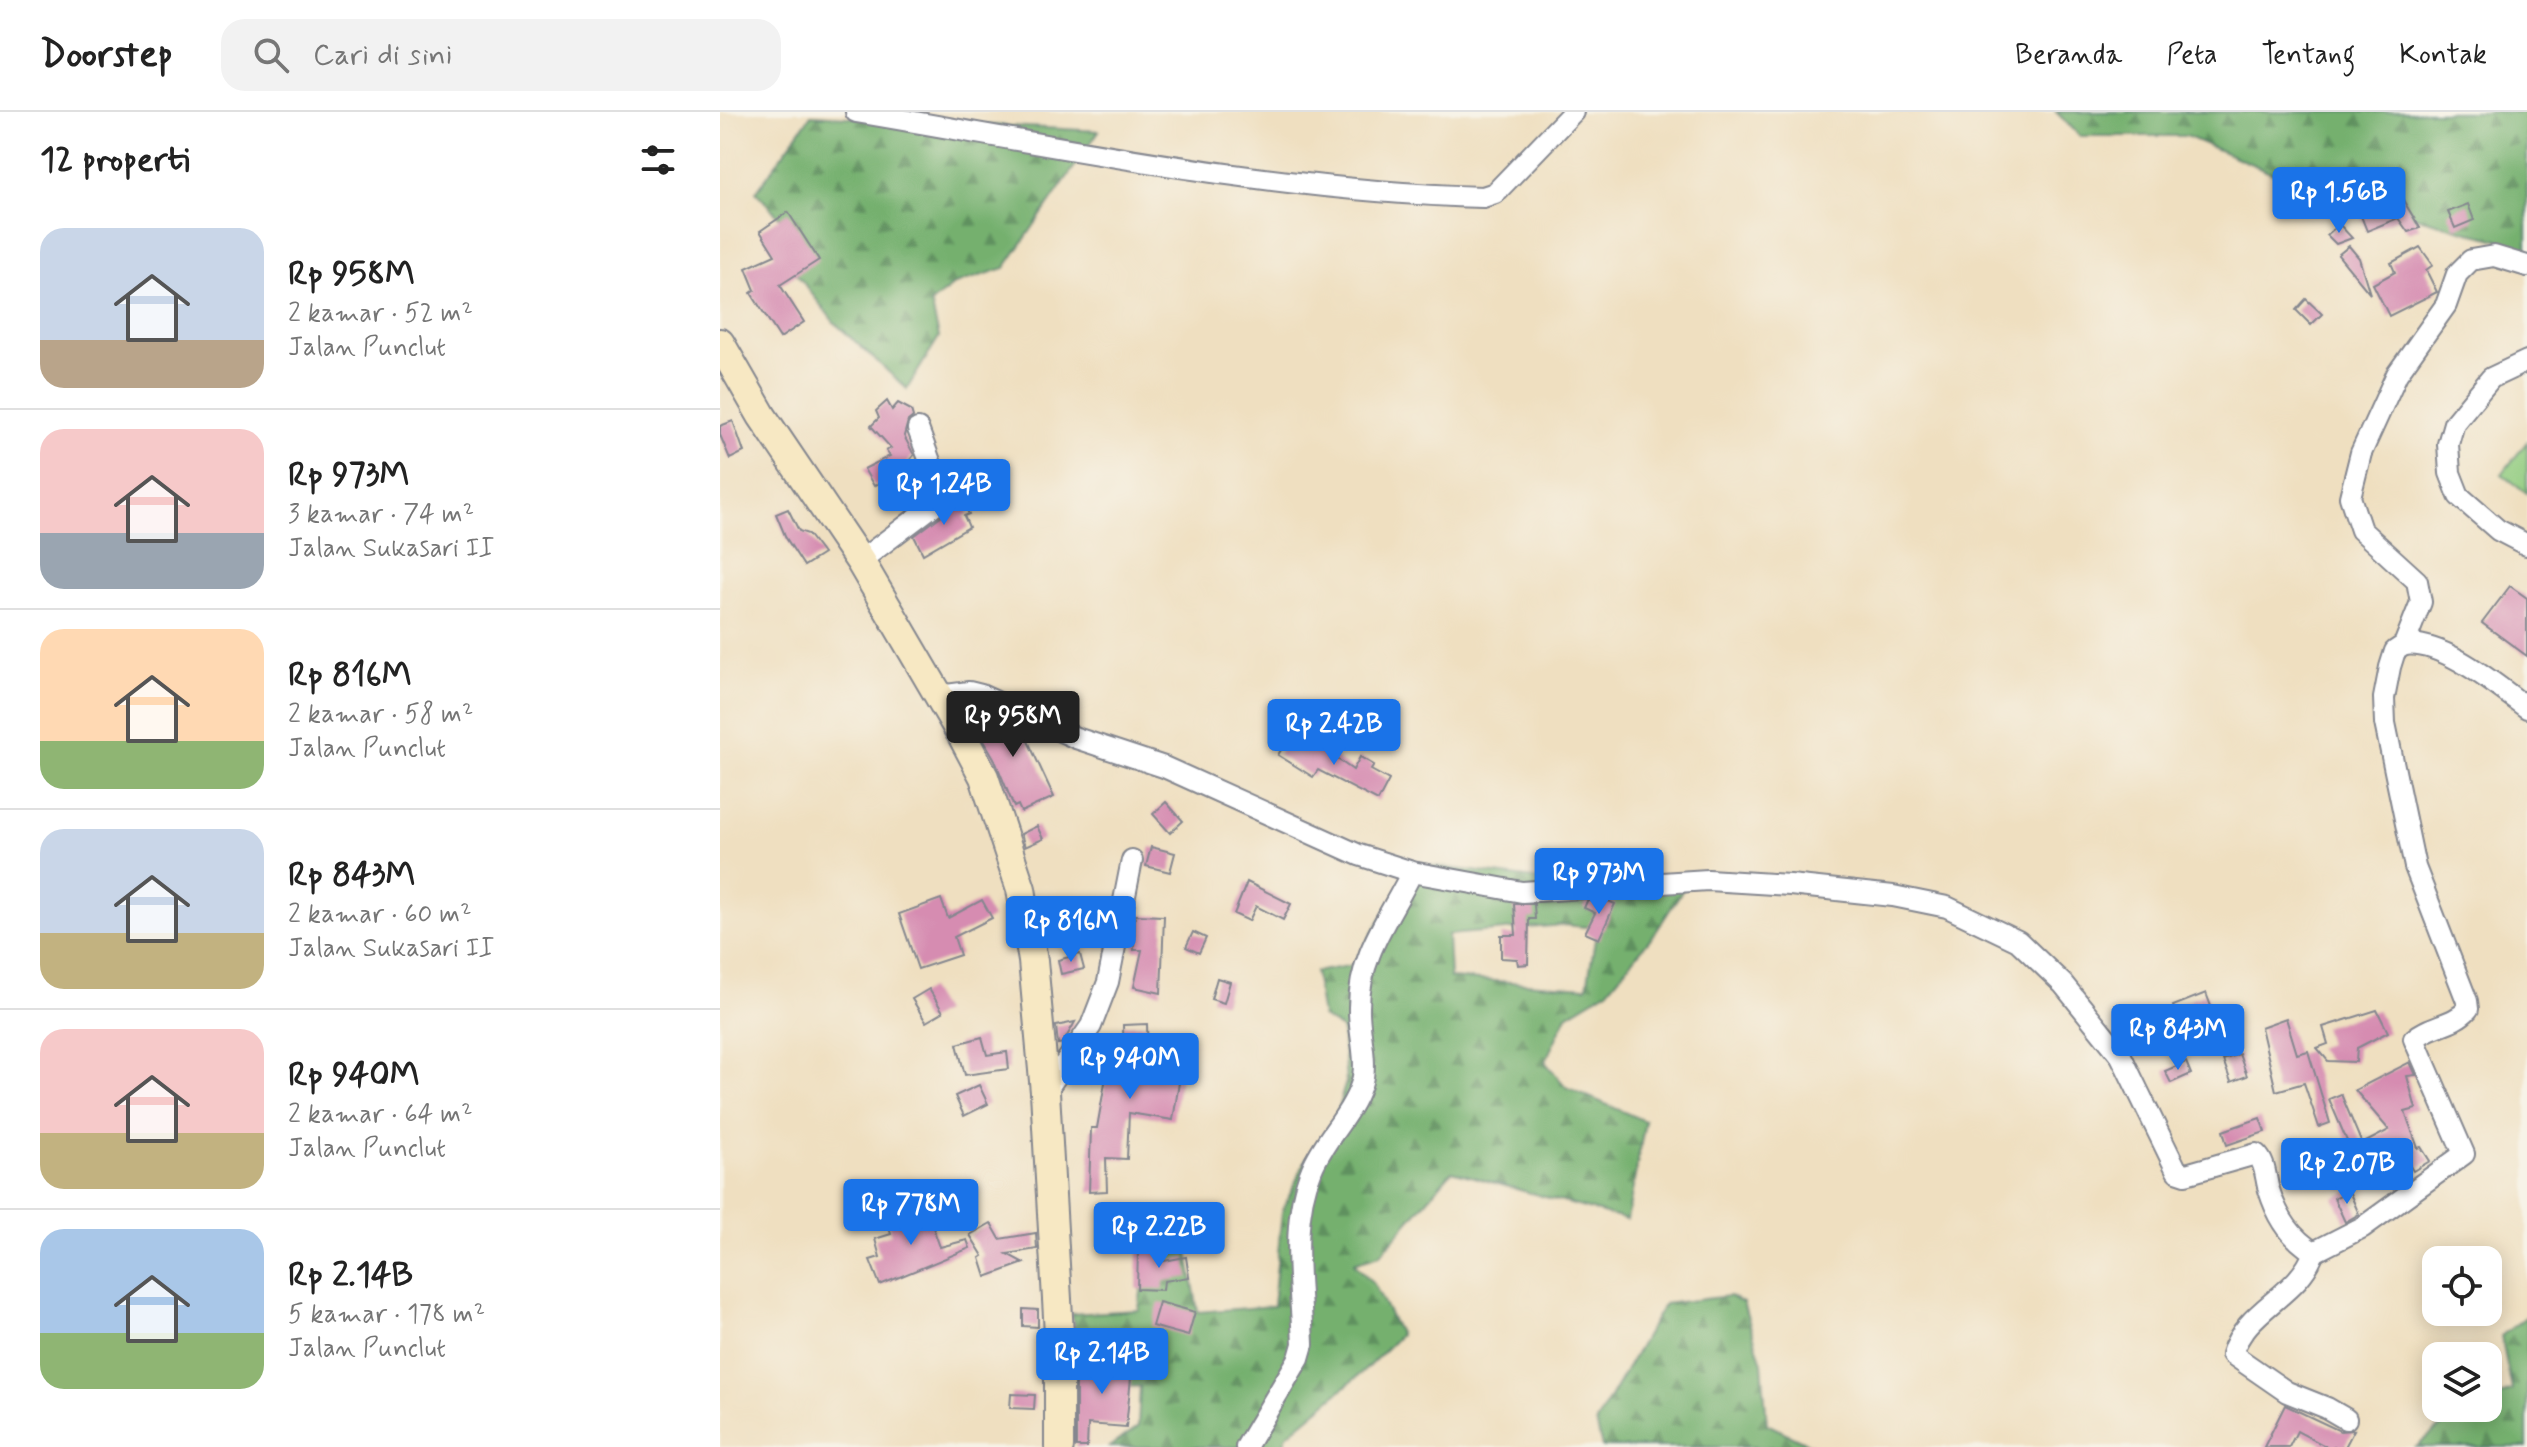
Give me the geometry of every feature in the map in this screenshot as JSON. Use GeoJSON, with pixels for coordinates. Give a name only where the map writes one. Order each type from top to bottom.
{"type":"FeatureCollection","features":[{"type":"Feature","properties":{"kind":"main road"},"geometry":{"type":"LineString","coordinates":[[720,343],[762,416],[860,561],[984,777],[1021,889],[1033,961],[1045,1092],[1059,1334],[1059,1447]]}},
{"type":"Feature","properties":{"kind":"street"},"geometry":{"type":"LineString","coordinates":[[856,112],[1201,170],[1343,188],[1483,197],[1495,193],[1573,112]]}},
{"type":"Feature","properties":{"kind":"street"},"geometry":{"type":"LineString","coordinates":[[2404,645],[2421,602],[2417,581],[2361,530],[2350,497],[2361,453],[2397,374],[2446,305],[2457,274],[2471,260],[2494,256],[2527,266]]}},
{"type":"Feature","properties":{"kind":"street"},"geometry":{"type":"LineString","coordinates":[[2527,361],[2491,378],[2454,423],[2448,444],[2450,473],[2459,496],[2498,530],[2527,545]]}},
{"type":"Feature","properties":{"kind":"street"},"geometry":{"type":"LineString","coordinates":[[860,561],[938,502],[942,494],[918,429]]}},
{"type":"Feature","properties":{"kind":"street"},"geometry":{"type":"LineString","coordinates":[[2346,1419],[2287,1392],[2232,1354],[2253,1318],[2300,1279],[2314,1252],[2363,1227],[2464,1154],[2414,1039],[2423,1031],[2458,1020],[2468,1009],[2415,867],[2385,723],[2384,698],[2395,651],[2404,645],[2417,643],[2440,650],[2527,708]]}},
{"type":"Feature","properties":{"kind":"street"},"geometry":{"type":"LineString","coordinates":[[939,696],[969,692],[981,695],[1076,738],[1177,772],[1359,855],[1412,872],[1522,892],[1708,880],[1893,896],[1947,907],[2018,941],[2063,984],[2121,1056],[2177,1171],[2186,1174],[2256,1154],[2262,1159],[2269,1189],[2283,1224],[2314,1252]]}},
{"type":"Feature","properties":{"kind":"street"},"geometry":{"type":"LineString","coordinates":[[1045,1092],[1091,1026],[1108,982],[1132,860]]}},
{"type":"Feature","properties":{"kind":"street"},"geometry":{"type":"LineString","coordinates":[[1246,1447],[1299,1358],[1303,1344],[1299,1209],[1313,1166],[1345,1121],[1362,1082],[1359,1007],[1363,972],[1375,937],[1412,872]]}},
{"type":"Feature","properties":{"kind":"green space"},"geometry":{"type":"Polygon","coordinates":[[[2056,112],[2527,112],[2527,256],[2515,245],[2301,185],[2186,136],[2080,136],[2056,112]]]}},
{"type":"Feature","properties":{"kind":"green space"},"geometry":{"type":"Polygon","coordinates":[[[811,115],[1099,131],[1005,268],[955,284],[931,303],[939,337],[907,389],[834,322],[774,245],[790,229],[756,192],[811,115]]]}},
{"type":"Feature","properties":{"kind":"green space"},"geometry":{"type":"Polygon","coordinates":[[[2527,442],[2527,493],[2502,474],[2527,442]]]}},
{"type":"Feature","properties":{"kind":"green space"},"geometry":{"type":"Polygon","coordinates":[[[1427,865],[1595,887],[1689,880],[1655,933],[1608,990],[1567,1015],[1545,1062],[1566,1087],[1645,1121],[1627,1220],[1452,1171],[1380,1255],[1354,1263],[1374,1284],[1400,1335],[1364,1371],[1287,1435],[1283,1447],[1109,1447],[1138,1427],[1140,1386],[1083,1388],[1072,1314],[1139,1310],[1145,1254],[1188,1253],[1198,1312],[1273,1306],[1282,1212],[1306,1159],[1333,1125],[1346,1082],[1342,1029],[1322,1017],[1315,972],[1353,965],[1402,884],[1427,865]],[[1563,925],[1448,935],[1450,978],[1587,987],[1597,928],[1563,925]]]}},
{"type":"Feature","properties":{"kind":"green space"},"geometry":{"type":"Polygon","coordinates":[[[1729,1296],[1743,1303],[1762,1363],[1767,1424],[1815,1447],[1602,1447],[1596,1422],[1664,1304],[1729,1296]]]}},
{"type":"Feature","properties":{"kind":"green space"},"geometry":{"type":"Polygon","coordinates":[[[2527,1316],[2527,1447],[2416,1447],[2448,1422],[2502,1422],[2502,1395],[2512,1390],[2501,1336],[2527,1316]]]}},
{"type":"Feature","properties":{"kind":"building"},"geometry":{"type":"Polygon","coordinates":[[[2400,195],[2420,228],[2408,232],[2398,218],[2367,231],[2359,211],[2381,201],[2383,207],[2400,195]]]}},
{"type":"Feature","properties":{"kind":"building"},"geometry":{"type":"Polygon","coordinates":[[[2468,204],[2474,220],[2455,228],[2448,212],[2468,204]]]}},
{"type":"Feature","properties":{"kind":"building"},"geometry":{"type":"Polygon","coordinates":[[[788,212],[819,260],[780,285],[804,322],[780,338],[751,293],[755,290],[746,268],[775,255],[760,231],[788,212]]]}},
{"type":"Feature","properties":{"kind":"building"},"geometry":{"type":"Polygon","coordinates":[[[2339,224],[2352,238],[2336,244],[2327,235],[2339,224]]]}},
{"type":"Feature","properties":{"kind":"building"},"geometry":{"type":"Polygon","coordinates":[[[2349,246],[2359,258],[2370,294],[2338,255],[2349,246]]]}},
{"type":"Feature","properties":{"kind":"building"},"geometry":{"type":"Polygon","coordinates":[[[2420,247],[2433,265],[2426,270],[2437,292],[2389,316],[2373,284],[2395,272],[2391,263],[2420,247]]]}},
{"type":"Feature","properties":{"kind":"building"},"geometry":{"type":"Polygon","coordinates":[[[2306,299],[2322,314],[2311,325],[2296,310],[2306,299]]]}},
{"type":"Feature","properties":{"kind":"building"},"geometry":{"type":"Polygon","coordinates":[[[887,401],[892,410],[898,403],[911,410],[913,417],[908,421],[904,436],[914,455],[899,473],[874,486],[864,469],[890,456],[886,451],[891,448],[871,426],[879,418],[876,411],[887,401]]]}},
{"type":"Feature","properties":{"kind":"building"},"geometry":{"type":"Polygon","coordinates":[[[733,421],[744,452],[730,459],[720,435],[720,426],[733,421]]]}},
{"type":"Feature","properties":{"kind":"building"},"geometry":{"type":"Polygon","coordinates":[[[960,496],[969,514],[964,516],[969,527],[923,554],[914,536],[946,512],[960,496]]]}},
{"type":"Feature","properties":{"kind":"building"},"geometry":{"type":"Polygon","coordinates":[[[788,509],[799,531],[808,534],[823,554],[804,566],[786,538],[776,514],[788,509]]]}},
{"type":"Feature","properties":{"kind":"building"},"geometry":{"type":"Polygon","coordinates":[[[2510,586],[2527,598],[2527,656],[2482,623],[2510,586]]]}},
{"type":"Feature","properties":{"kind":"building"},"geometry":{"type":"Polygon","coordinates":[[[964,706],[977,707],[1022,728],[1054,797],[1021,812],[1018,805],[1014,807],[994,758],[964,706]]]}},
{"type":"Feature","properties":{"kind":"building"},"geometry":{"type":"Polygon","coordinates":[[[1291,733],[1318,750],[1320,747],[1353,770],[1360,757],[1374,765],[1371,770],[1389,780],[1378,801],[1318,770],[1313,777],[1278,755],[1291,733]]]}},
{"type":"Feature","properties":{"kind":"building"},"geometry":{"type":"Polygon","coordinates":[[[1166,802],[1183,821],[1170,833],[1153,814],[1166,802]]]}},
{"type":"Feature","properties":{"kind":"building"},"geometry":{"type":"Polygon","coordinates":[[[1037,826],[1043,839],[1025,847],[1021,834],[1037,826]]]}},
{"type":"Feature","properties":{"kind":"building"},"geometry":{"type":"Polygon","coordinates":[[[1151,847],[1175,853],[1170,872],[1146,866],[1151,847]]]}},
{"type":"Feature","properties":{"kind":"building"},"geometry":{"type":"Polygon","coordinates":[[[1247,882],[1291,904],[1283,920],[1256,906],[1249,921],[1234,914],[1247,882]]]}},
{"type":"Feature","properties":{"kind":"building"},"geometry":{"type":"Polygon","coordinates":[[[941,899],[948,918],[982,900],[992,918],[954,937],[960,955],[918,969],[899,914],[941,899]]]}},
{"type":"Feature","properties":{"kind":"building"},"geometry":{"type":"Polygon","coordinates":[[[1606,900],[1615,904],[1599,939],[1585,933],[1595,913],[1584,908],[1587,901],[1606,900]]]}},
{"type":"Feature","properties":{"kind":"building"},"geometry":{"type":"Polygon","coordinates":[[[1514,904],[1534,904],[1535,919],[1529,919],[1528,964],[1518,965],[1517,959],[1501,958],[1501,935],[1516,935],[1514,904]]]}},
{"type":"Feature","properties":{"kind":"building"},"geometry":{"type":"Polygon","coordinates":[[[1095,912],[1097,934],[1068,938],[1066,916],[1095,912]]]}},
{"type":"Feature","properties":{"kind":"building"},"geometry":{"type":"Polygon","coordinates":[[[1135,915],[1164,916],[1161,993],[1134,987],[1142,950],[1134,950],[1135,915]]]}},
{"type":"Feature","properties":{"kind":"building"},"geometry":{"type":"Polygon","coordinates":[[[1193,932],[1206,938],[1199,953],[1186,947],[1193,932]]]}},
{"type":"Feature","properties":{"kind":"building"},"geometry":{"type":"Polygon","coordinates":[[[1080,954],[1084,969],[1061,974],[1058,960],[1080,954]]]}},
{"type":"Feature","properties":{"kind":"building"},"geometry":{"type":"Polygon","coordinates":[[[1217,978],[1230,982],[1224,1003],[1211,999],[1217,978]]]}},
{"type":"Feature","properties":{"kind":"building"},"geometry":{"type":"Polygon","coordinates":[[[929,989],[943,1012],[926,1022],[912,999],[929,989]]]}},
{"type":"Feature","properties":{"kind":"building"},"geometry":{"type":"Polygon","coordinates":[[[2206,993],[2215,1017],[2182,1030],[2173,1006],[2206,993]]]}},
{"type":"Feature","properties":{"kind":"building"},"geometry":{"type":"Polygon","coordinates":[[[2377,1010],[2388,1032],[2357,1048],[2356,1062],[2328,1061],[2317,1048],[2328,1044],[2323,1027],[2377,1010]]]}},
{"type":"Feature","properties":{"kind":"building"},"geometry":{"type":"Polygon","coordinates":[[[2286,1018],[2297,1054],[2308,1051],[2330,1123],[2319,1127],[2304,1083],[2276,1091],[2261,1027],[2286,1018]]]}},
{"type":"Feature","properties":{"kind":"building"},"geometry":{"type":"Polygon","coordinates":[[[1075,1022],[1063,1043],[1058,1044],[1056,1026],[1075,1022]]]}},
{"type":"Feature","properties":{"kind":"building"},"geometry":{"type":"Polygon","coordinates":[[[1147,1024],[1148,1059],[1182,1064],[1173,1120],[1129,1113],[1127,1159],[1106,1158],[1107,1191],[1089,1192],[1091,1128],[1097,1128],[1109,1060],[1124,1063],[1123,1025],[1147,1024]]]}},
{"type":"Feature","properties":{"kind":"building"},"geometry":{"type":"Polygon","coordinates":[[[982,1037],[987,1055],[1007,1052],[1009,1069],[965,1075],[957,1044],[982,1037]]]}},
{"type":"Feature","properties":{"kind":"building"},"geometry":{"type":"Polygon","coordinates":[[[2239,1054],[2247,1076],[2231,1082],[2223,1060],[2239,1054]]]}},
{"type":"Feature","properties":{"kind":"building"},"geometry":{"type":"Polygon","coordinates":[[[2186,1062],[2191,1074],[2171,1083],[2165,1071],[2186,1062]]]}},
{"type":"Feature","properties":{"kind":"building"},"geometry":{"type":"Polygon","coordinates":[[[2410,1062],[2416,1075],[2407,1076],[2416,1109],[2405,1112],[2418,1148],[2421,1147],[2430,1161],[2413,1171],[2402,1153],[2378,1164],[2360,1180],[2361,1183],[2341,1190],[2335,1168],[2356,1162],[2329,1099],[2341,1094],[2362,1144],[2389,1130],[2355,1090],[2410,1062]]]}},
{"type":"Feature","properties":{"kind":"building"},"geometry":{"type":"Polygon","coordinates":[[[979,1085],[988,1104],[964,1116],[955,1096],[979,1085]]]}},
{"type":"Feature","properties":{"kind":"building"},"geometry":{"type":"Polygon","coordinates":[[[2260,1118],[2265,1132],[2227,1145],[2223,1131],[2260,1118]]]}},
{"type":"Feature","properties":{"kind":"building"},"geometry":{"type":"Polygon","coordinates":[[[2349,1191],[2359,1214],[2345,1222],[2334,1198],[2349,1191]]]}},
{"type":"Feature","properties":{"kind":"building"},"geometry":{"type":"Polygon","coordinates":[[[935,1207],[937,1220],[931,1222],[940,1247],[967,1240],[970,1248],[880,1285],[870,1260],[880,1257],[875,1239],[891,1234],[888,1224],[935,1207]]]}},
{"type":"Feature","properties":{"kind":"building"},"geometry":{"type":"Polygon","coordinates":[[[991,1223],[1000,1239],[1036,1233],[1037,1249],[1007,1254],[1024,1263],[986,1277],[980,1258],[983,1256],[970,1235],[991,1223]]]}},
{"type":"Feature","properties":{"kind":"building"},"geometry":{"type":"Polygon","coordinates":[[[1138,1250],[1164,1250],[1164,1261],[1186,1257],[1189,1277],[1164,1281],[1163,1290],[1137,1289],[1138,1250]]]}},
{"type":"Feature","properties":{"kind":"building"},"geometry":{"type":"Polygon","coordinates":[[[1159,1302],[1195,1312],[1188,1336],[1152,1326],[1159,1302]]]}},
{"type":"Feature","properties":{"kind":"building"},"geometry":{"type":"Polygon","coordinates":[[[1023,1309],[1038,1310],[1038,1327],[1023,1326],[1023,1309]]]}},
{"type":"Feature","properties":{"kind":"building"},"geometry":{"type":"Polygon","coordinates":[[[1133,1358],[1126,1427],[1088,1424],[1087,1447],[1076,1447],[1076,1369],[1089,1369],[1110,1359],[1133,1358]]]}},
{"type":"Feature","properties":{"kind":"building"},"geometry":{"type":"Polygon","coordinates":[[[1011,1394],[1035,1395],[1034,1409],[1010,1408],[1011,1394]]]}},
{"type":"Feature","properties":{"kind":"building"},"geometry":{"type":"Polygon","coordinates":[[[2285,1405],[2340,1431],[2354,1430],[2345,1447],[2327,1447],[2297,1431],[2289,1447],[2264,1447],[2285,1405]]]}}]}
